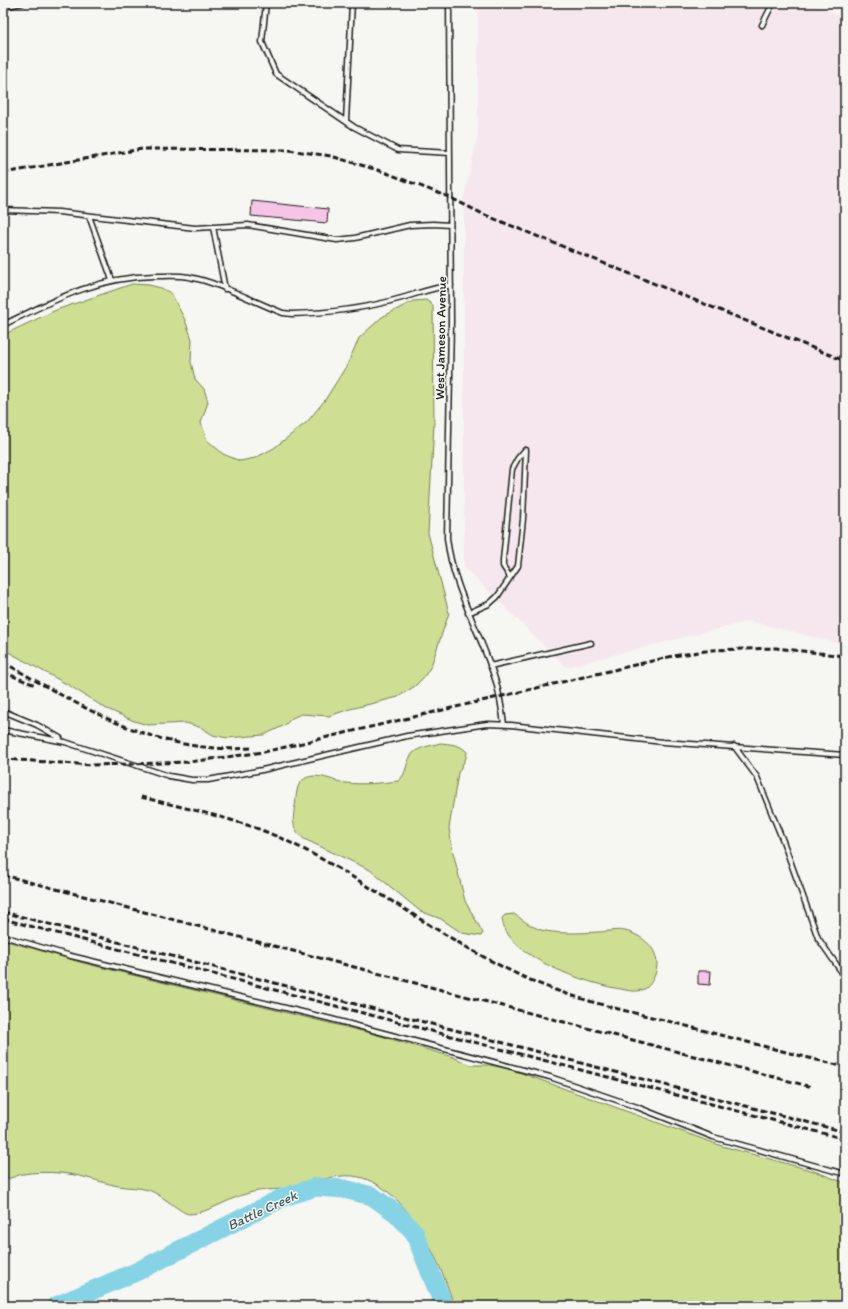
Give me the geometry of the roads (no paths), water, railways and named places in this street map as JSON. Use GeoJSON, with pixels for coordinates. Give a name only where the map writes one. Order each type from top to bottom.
{"type":"FeatureCollection","features":[{"type":"Feature","properties":{"kind":"lane"},"geometry":{"type":"LineString","coordinates":[[3,7],[22,3]]}},
{"type":"Feature","properties":{"kind":"lane"},"geometry":{"type":"LineString","coordinates":[[266,3],[262,42],[276,74],[346,121],[398,150],[450,153]]}},
{"type":"Feature","properties":{"kind":"lane"},"geometry":{"type":"LineString","coordinates":[[346,121],[352,3]]}},
{"type":"Feature","properties":{"kind":"lane","name":"West Jameson Avenue"},"geometry":{"type":"LineString","coordinates":[[449,3],[451,285],[447,538],[453,568],[468,613],[490,666],[500,696],[504,724]]}},
{"type":"Feature","properties":{"kind":"lane"},"geometry":{"type":"LineString","coordinates":[[762,25],[773,3]]}},
{"type":"Feature","properties":{"kind":"lane"},"geometry":{"type":"LineString","coordinates":[[3,210],[59,212],[195,228],[248,225],[338,240],[355,238],[410,226],[433,224],[450,225]]}},
{"type":"Feature","properties":{"kind":"lane"},"geometry":{"type":"LineString","coordinates":[[89,216],[112,280]]}},
{"type":"Feature","properties":{"kind":"lane"},"geometry":{"type":"LineString","coordinates":[[213,227],[225,289]]}},
{"type":"Feature","properties":{"kind":"lane"},"geometry":{"type":"LineString","coordinates":[[3,325],[81,288],[112,280],[146,276],[188,277],[225,289],[277,310],[292,314],[349,310],[397,300],[436,287],[451,285]]}},
{"type":"Feature","properties":{"kind":"lane"},"geometry":{"type":"LineString","coordinates":[[468,613],[490,604],[497,597],[518,566],[523,519],[526,450],[518,458],[512,469],[504,560],[504,566],[510,577]]}},
{"type":"Feature","properties":{"kind":"lane"},"geometry":{"type":"LineString","coordinates":[[490,666],[591,643]]}},
{"type":"Feature","properties":{"kind":"lane"},"geometry":{"type":"LineString","coordinates":[[3,711],[37,725],[66,742]]}},
{"type":"Feature","properties":{"kind":"lane"},"geometry":{"type":"LineString","coordinates":[[3,730],[66,742],[169,776],[192,780],[208,780],[262,770],[407,736],[487,724],[504,724],[663,742],[845,755]]}},
{"type":"Feature","properties":{"kind":"lane"},"geometry":{"type":"LineString","coordinates":[[734,746],[757,778],[783,841],[818,938],[845,977]]}},
{"type":"Feature","properties":{"kind":"lane"},"geometry":{"type":"LineString","coordinates":[[3,936],[71,956],[324,1017],[550,1077],[637,1107],[713,1137],[845,1174]]}},
{"type":"Feature","properties":{"kind":"waterway","name":"Battle Creek"},"geometry":{"type":"LineString","coordinates":[[56,1306],[138,1271],[284,1197],[316,1187],[344,1189],[372,1196],[396,1213],[414,1232],[444,1306]]}},
{"type":"Feature","properties":{"kind":"railway"},"geometry":{"type":"LineString","coordinates":[[3,173],[142,149],[288,150],[331,156],[384,172],[451,198],[485,215],[845,361]]}},
{"type":"Feature","properties":{"kind":"railway"},"geometry":{"type":"LineString","coordinates":[[3,759],[92,765],[189,762],[264,752],[673,656],[712,650],[776,648],[845,656]]}},
{"type":"Feature","properties":{"kind":"railway"},"geometry":{"type":"LineString","coordinates":[[3,662],[91,711],[151,736],[183,744],[216,748],[251,748]]}},
{"type":"Feature","properties":{"kind":"railway"},"geometry":{"type":"LineString","coordinates":[[3,672],[35,685]]}},
{"type":"Feature","properties":{"kind":"railway"},"geometry":{"type":"LineString","coordinates":[[141,797],[234,821],[287,841],[345,872],[429,925],[486,958],[515,973],[569,995],[845,1067]]}},
{"type":"Feature","properties":{"kind":"railway"},"geometry":{"type":"LineString","coordinates":[[3,875],[812,1087]]}},
{"type":"Feature","properties":{"kind":"railway"},"geometry":{"type":"LineString","coordinates":[[3,912],[845,1132]]}},
{"type":"Feature","properties":{"kind":"railway"},"geometry":{"type":"LineString","coordinates":[[3,919],[845,1139]]}}]}
